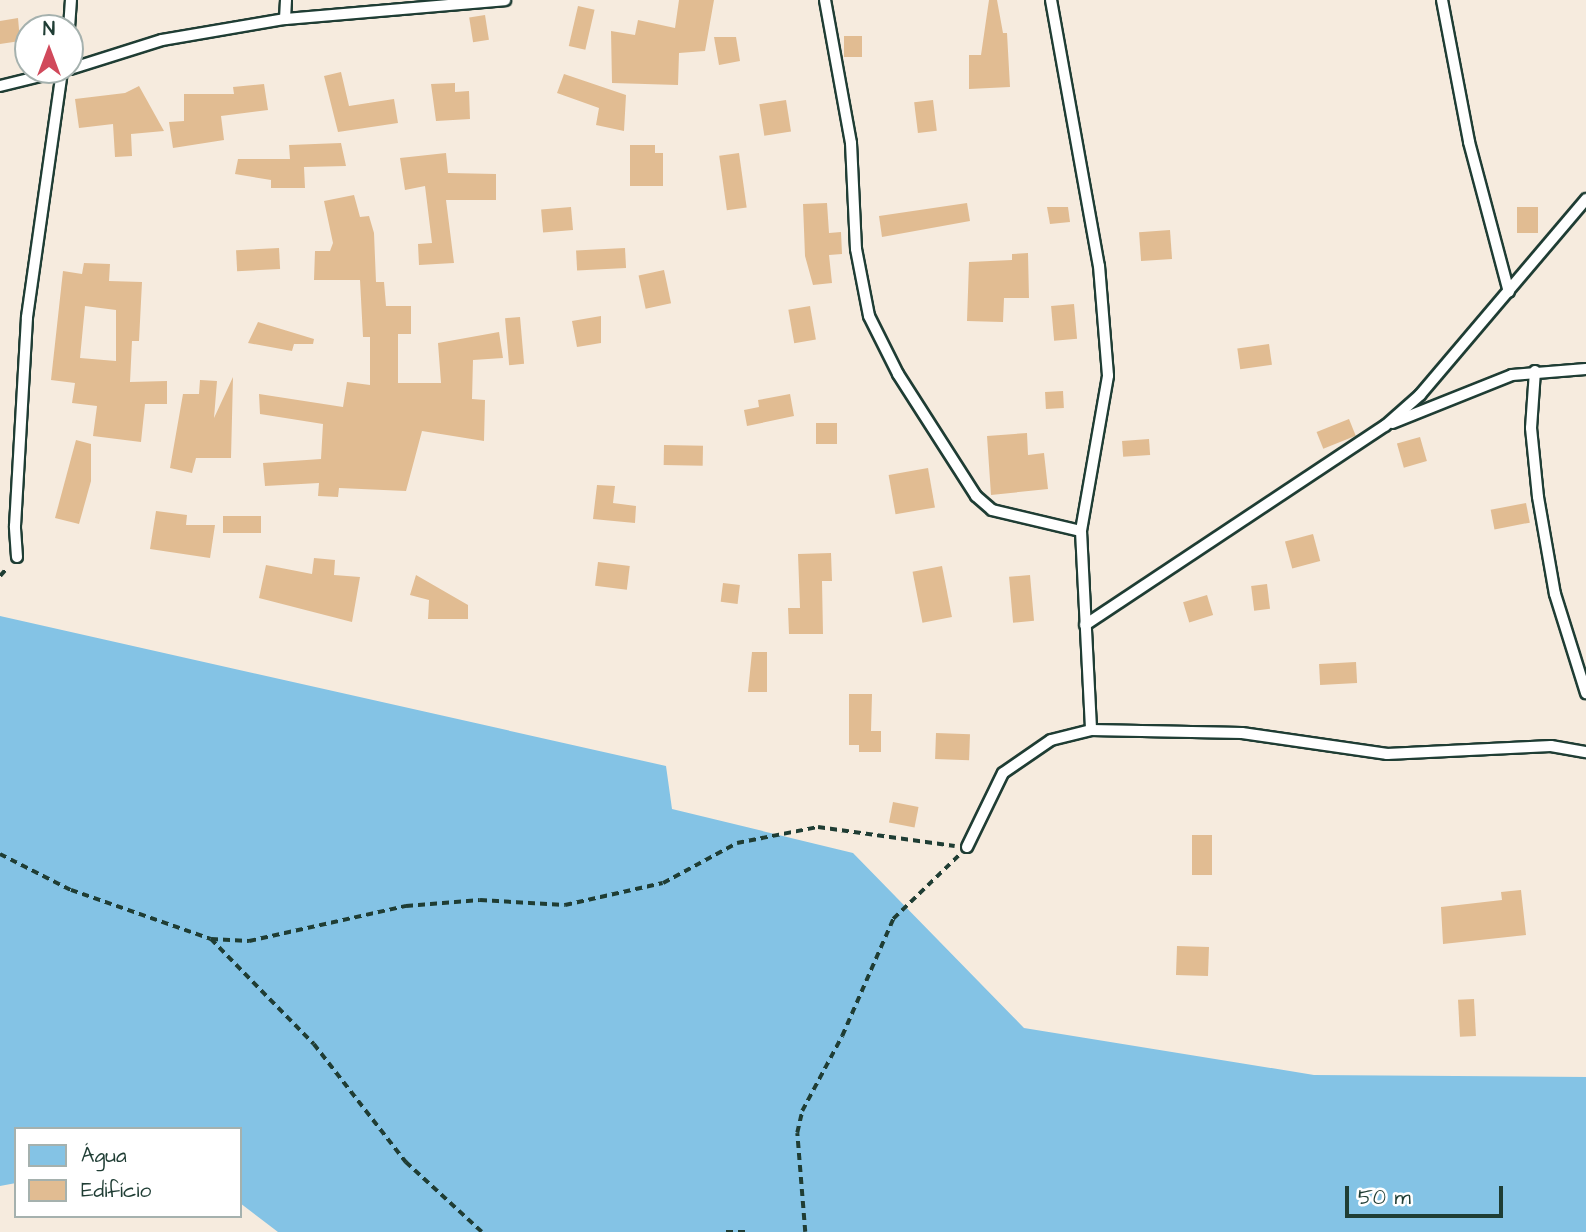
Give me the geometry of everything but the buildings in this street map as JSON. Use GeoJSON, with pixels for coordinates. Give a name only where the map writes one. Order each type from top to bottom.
{"type":"FeatureCollection","features":[{"type":"Feature","properties":{"kind":"lane"},"geometry":{"type":"LineString","coordinates":[[285,19],[286,0]]}},
{"type":"Feature","properties":{"kind":"lane"},"geometry":{"type":"LineString","coordinates":[[84,64],[162,40],[285,19],[505,0]]}},
{"type":"Feature","properties":{"kind":"lane"},"geometry":{"type":"LineString","coordinates":[[825,0],[850,143],[856,249],[869,316],[898,374],[976,496],[992,510],[1081,531]]}},
{"type":"Feature","properties":{"kind":"lane"},"geometry":{"type":"LineString","coordinates":[[1051,0],[1099,267],[1108,376],[1081,531],[1091,730]]}},
{"type":"Feature","properties":{"kind":"lane"},"geometry":{"type":"LineString","coordinates":[[1442,0],[1469,142],[1508,292]]}},
{"type":"Feature","properties":{"kind":"lane"},"geometry":{"type":"LineString","coordinates":[[17,557],[16,513],[27,317],[63,84]]}},
{"type":"Feature","properties":{"kind":"lane"},"geometry":{"type":"LineString","coordinates":[[1085,625],[1385,426],[1420,395],[1586,199]]}},
{"type":"Feature","properties":{"kind":"lane"},"geometry":{"type":"LineString","coordinates":[[1385,426],[1512,375],[1535,371],[1586,369]]}},
{"type":"Feature","properties":{"kind":"lane"},"geometry":{"type":"LineString","coordinates":[[1535,371],[1531,428],[1538,497],[1555,594],[1586,693]]}},
{"type":"Feature","properties":{"kind":"lane"},"geometry":{"type":"LineString","coordinates":[[967,847],[1003,773],[1051,740],[1091,730],[1242,733],[1387,754],[1551,746],[1586,752]]}},
{"type":"Feature","properties":{"kind":"path"},"geometry":{"type":"LineString","coordinates":[[0,854],[71,890],[211,939],[248,941],[406,906],[480,900],[565,905],[663,883],[737,843],[818,827],[967,847]]}},
{"type":"Feature","properties":{"kind":"path"},"geometry":{"type":"LineString","coordinates":[[805,1232],[797,1133],[802,1111],[842,1036],[894,919],[967,847]]}},
{"type":"Feature","properties":{"kind":"path"},"geometry":{"type":"LineString","coordinates":[[211,939],[314,1044],[406,1162],[482,1232]]}},
{"type":"Feature","properties":{"kind":"path"},"geometry":{"type":"LineString","coordinates":[[726,1232],[745,1232]]}},
{"type":"Feature","properties":{"kind":"water"},"geometry":{"type":"Polygon","coordinates":[[[0,616],[666,766],[672,809],[853,853],[1024,1028],[1314,1075],[1586,1077],[1586,1232],[278,1232],[242,1205],[242,1127],[14,1127],[14,1183],[0,1186],[0,616]]]}}]}
